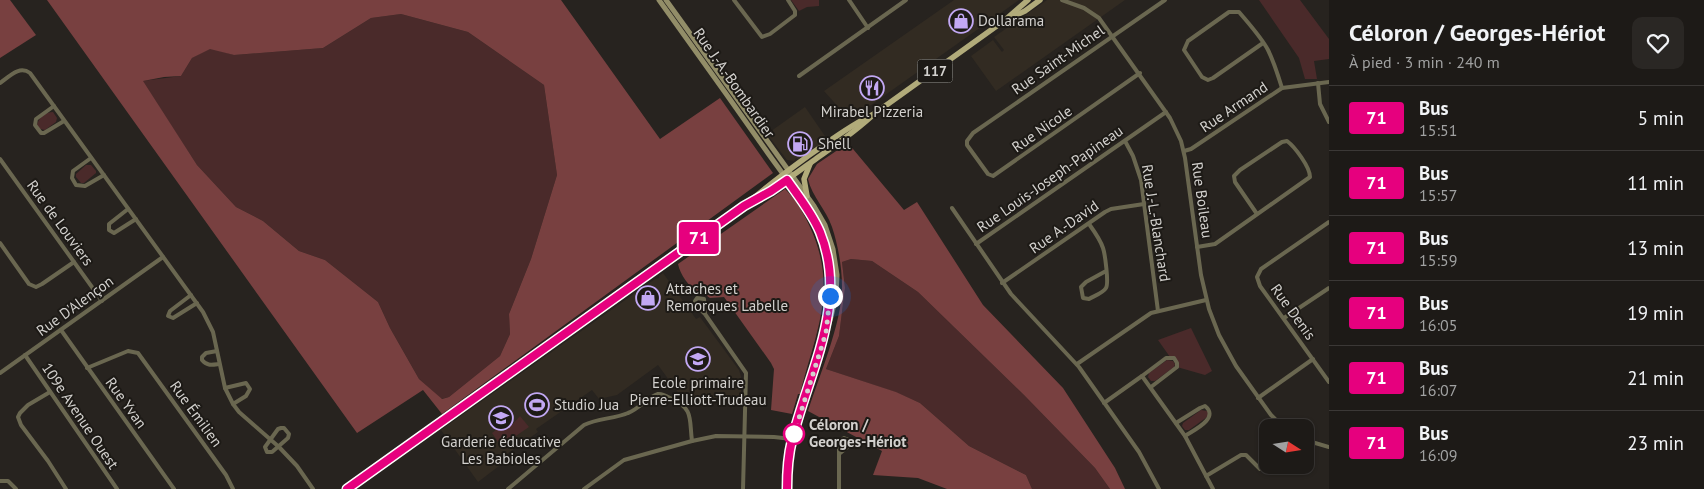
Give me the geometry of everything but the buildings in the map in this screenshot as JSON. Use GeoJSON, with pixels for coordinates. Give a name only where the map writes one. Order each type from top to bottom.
{"type":"FeatureCollection","features":[{"type":"Feature","properties":{"kind":"main road","name":"117"},"geometry":{"type":"LineString","coordinates":[[744,206],[771,191],[860,128],[874,114],[1005,20],[1028,0]]}},
{"type":"Feature","properties":{"kind":"main road","name":"117"},"geometry":{"type":"LineString","coordinates":[[1005,20],[1025,11],[1040,0]]}},
{"type":"Feature","properties":{"kind":"main road","name":"117"},"geometry":{"type":"LineString","coordinates":[[346,489],[744,206],[783,174],[856,122],[874,114]]}},
{"type":"Feature","properties":{"kind":"main road"},"geometry":{"type":"LineString","coordinates":[[807,196],[804,179],[811,163]]}},
{"type":"Feature","properties":{"kind":"street","name":"Rue J.-A.-Bombardier"},"geometry":{"type":"LineString","coordinates":[[660,0],[783,174],[790,178]]}},
{"type":"Feature","properties":{"kind":"street","name":"Rue J.-A.-Bombardier"},"geometry":{"type":"LineString","coordinates":[[666,0],[789,170],[790,178]]}},
{"type":"Feature","properties":{"kind":"street"},"geometry":{"type":"LineString","coordinates":[[734,0],[762,37],[770,34],[796,15],[788,0]]}},
{"type":"Feature","properties":{"kind":"street"},"geometry":{"type":"LineString","coordinates":[[848,0],[868,28]]}},
{"type":"Feature","properties":{"kind":"street"},"geometry":{"type":"LineString","coordinates":[[799,76],[906,0]]}},
{"type":"Feature","properties":{"kind":"street","name":"Rue Boileau"},"geometry":{"type":"LineString","coordinates":[[1062,0],[1085,9],[1099,18],[1140,73],[1176,130],[1184,152],[1206,300],[1226,348],[1258,398],[1275,419]]}},
{"type":"Feature","properties":{"kind":"street","name":"Rue Saint-Michel"},"geometry":{"type":"LineString","coordinates":[[967,141],[973,132],[1165,0]]}},
{"type":"Feature","properties":{"kind":"street"},"geometry":{"type":"LineString","coordinates":[[1263,43],[1214,78],[1208,80],[1202,78],[1184,50],[1188,41],[1233,11],[1240,12],[1263,43],[1271,56],[1282,88]]}},
{"type":"Feature","properties":{"kind":"street"},"geometry":{"type":"LineString","coordinates":[[0,83],[19,70],[30,72],[203,312],[213,332],[225,388],[233,404],[296,466],[313,489]]}},
{"type":"Feature","properties":{"kind":"street","name":"Rue Nicole"},"geometry":{"type":"LineString","coordinates":[[967,141],[988,174],[993,176],[1140,73]]}},
{"type":"Feature","properties":{"kind":"street","name":"Rue Armand"},"geometry":{"type":"LineString","coordinates":[[1184,152],[1282,88],[1329,82]]}},
{"type":"Feature","properties":{"kind":"street"},"geometry":{"type":"LineString","coordinates":[[1318,83],[1320,104],[1329,122]]}},
{"type":"Feature","properties":{"kind":"street"},"geometry":{"type":"LineString","coordinates":[[54,106],[36,119],[35,126],[44,133],[64,121]]}},
{"type":"Feature","properties":{"kind":"street","name":"Rue Louis-Joseph-Papineau"},"geometry":{"type":"LineString","coordinates":[[1159,489],[1140,452],[1076,364],[1002,284],[976,244],[1166,112]]}},
{"type":"Feature","properties":{"kind":"street","name":"Rue J.-L.-Blanchard"},"geometry":{"type":"LineString","coordinates":[[1125,141],[1134,156],[1141,180],[1158,311]]}},
{"type":"Feature","properties":{"kind":"street"},"geometry":{"type":"LineString","coordinates":[[1197,247],[1215,244],[1310,177],[1307,167],[1292,145],[1287,141],[1282,142],[1234,176],[1235,182],[1257,214]]}},
{"type":"Feature","properties":{"kind":"street"},"geometry":{"type":"LineString","coordinates":[[91,158],[74,171],[72,178],[76,185],[85,186],[104,175]]}},
{"type":"Feature","properties":{"kind":"street","name":"Rue de Louviers"},"geometry":{"type":"LineString","coordinates":[[0,159],[102,301]]}},
{"type":"Feature","properties":{"kind":"street"},"geometry":{"type":"LineString","coordinates":[[787,489],[788,460],[792,439],[836,300],[836,265],[827,232],[817,210],[790,178]]}},
{"type":"Feature","properties":{"kind":"street"},"geometry":{"type":"LineString","coordinates":[[790,178],[820,232],[826,252],[831,288],[826,333]]}},
{"type":"Feature","properties":{"kind":"street","name":"Rue A.-David"},"geometry":{"type":"LineString","coordinates":[[1002,284],[1111,208],[1144,204]]}},
{"type":"Feature","properties":{"kind":"street"},"geometry":{"type":"LineString","coordinates":[[128,208],[109,224],[109,230],[114,233],[136,219]]}},
{"type":"Feature","properties":{"kind":"street"},"geometry":{"type":"LineString","coordinates":[[952,208],[976,244]]}},
{"type":"Feature","properties":{"kind":"street","name":"Rue Denis"},"geometry":{"type":"LineString","coordinates":[[1329,222],[1261,269],[1257,278],[1260,286],[1329,382]]}},
{"type":"Feature","properties":{"kind":"street"},"geometry":{"type":"LineString","coordinates":[[1088,224],[1103,248],[1106,270],[1107,283],[1106,288],[1089,299],[1084,298],[1081,287],[1106,270]]}},
{"type":"Feature","properties":{"kind":"street"},"geometry":{"type":"LineString","coordinates":[[0,242],[29,284],[36,287],[74,262]]}},
{"type":"Feature","properties":{"kind":"street","name":"Rue D'Alençon"},"geometry":{"type":"LineString","coordinates":[[0,373],[164,257]]}},
{"type":"Feature","properties":{"kind":"street"},"geometry":{"type":"LineString","coordinates":[[1284,318],[1329,288]]}},
{"type":"Feature","properties":{"kind":"street"},"geometry":{"type":"LineString","coordinates":[[191,295],[170,311],[168,316],[173,318],[180,316],[197,304]]}},
{"type":"Feature","properties":{"kind":"street"},"geometry":{"type":"LineString","coordinates":[[1076,364],[1158,311],[1206,300]]}},
{"type":"Feature","properties":{"kind":"street"},"geometry":{"type":"LineString","coordinates":[[705,314],[746,373],[743,489]]}},
{"type":"Feature","properties":{"kind":"street","name":"Rue Yvan"},"geometry":{"type":"LineString","coordinates":[[61,330],[174,489]]}},
{"type":"Feature","properties":{"kind":"street","name":"Rue Émilien"},"geometry":{"type":"LineString","coordinates":[[87,368],[128,350],[138,353],[226,475],[233,489]]}},
{"type":"Feature","properties":{"kind":"street"},"geometry":{"type":"LineString","coordinates":[[217,352],[206,353],[202,360],[210,365],[219,364]]}},
{"type":"Feature","properties":{"kind":"street","name":"109e Avenue Ouest"},"geometry":{"type":"LineString","coordinates":[[25,356],[117,489]]}},
{"type":"Feature","properties":{"kind":"street"},"geometry":{"type":"LineString","coordinates":[[1104,403],[1166,358],[1174,358],[1177,367],[1151,387]]}},
{"type":"Feature","properties":{"kind":"street"},"geometry":{"type":"LineString","coordinates":[[1258,398],[1313,359]]}},
{"type":"Feature","properties":{"kind":"street"},"geometry":{"type":"LineString","coordinates":[[1142,376],[1185,436],[1213,489]]}},
{"type":"Feature","properties":{"kind":"street"},"geometry":{"type":"LineString","coordinates":[[225,388],[246,383],[249,386],[250,389],[246,396],[233,404]]}},
{"type":"Feature","properties":{"kind":"street"},"geometry":{"type":"LineString","coordinates":[[50,392],[28,406],[18,417],[21,426],[48,460],[66,489]]}},
{"type":"Feature","properties":{"kind":"street"},"geometry":{"type":"LineString","coordinates":[[508,489],[584,425],[594,420],[624,415],[657,394],[662,394],[683,404],[688,410],[692,441]]}},
{"type":"Feature","properties":{"kind":"street"},"geometry":{"type":"LineString","coordinates":[[1176,423],[1205,406],[1210,410],[1208,420],[1185,436]]}},
{"type":"Feature","properties":{"kind":"street"},"geometry":{"type":"LineString","coordinates":[[284,428],[289,434],[288,438],[279,448],[272,452],[267,452],[265,448],[278,429],[284,428]]}},
{"type":"Feature","properties":{"kind":"street"},"geometry":{"type":"LineString","coordinates":[[584,489],[624,460],[692,441],[716,436],[792,439]]}},
{"type":"Feature","properties":{"kind":"street"},"geometry":{"type":"LineString","coordinates":[[1314,443],[1329,447]]}},
{"type":"Feature","properties":{"kind":"street"},"geometry":{"type":"LineString","coordinates":[[839,454],[839,489]]}},
{"type":"Feature","properties":{"kind":"street"},"geometry":{"type":"LineString","coordinates":[[1206,476],[1241,455],[1246,455],[1259,468]]}},
{"type":"Feature","properties":{"kind":"street"},"geometry":{"type":"LineString","coordinates":[[0,481],[8,481],[16,489]]}},
{"type":"Feature","properties":{"kind":"shaded area"},"geometry":{"type":"Polygon","coordinates":[[[0,0],[10,0],[36,35],[0,58],[0,0]]]}},
{"type":"Feature","properties":{"kind":"shaded area"},"geometry":{"type":"Polygon","coordinates":[[[47,0],[561,0],[660,139],[720,98],[773,173],[442,414],[423,390],[357,433],[47,0]],[[401,14],[371,18],[323,48],[234,55],[210,49],[192,58],[181,76],[143,81],[197,165],[236,207],[263,221],[299,251],[325,260],[378,302],[390,328],[419,379],[442,399],[449,397],[500,356],[510,334],[509,314],[531,259],[557,175],[544,85],[468,32],[401,14]]]}},
{"type":"Feature","properties":{"kind":"shaded area"},"geometry":{"type":"Polygon","coordinates":[[[791,0],[819,0],[819,6],[807,7],[799,11],[791,0]]]}},
{"type":"Feature","properties":{"kind":"shaded area"},"geometry":{"type":"Polygon","coordinates":[[[954,0],[1019,0],[850,120],[824,91],[954,0]]]}},
{"type":"Feature","properties":{"kind":"shaded area"},"geometry":{"type":"Polygon","coordinates":[[[1047,0],[1125,0],[996,91],[971,56],[993,40],[1002,52],[1004,50],[994,37],[1047,0]]]}},
{"type":"Feature","properties":{"kind":"shaded area"},"geometry":{"type":"Polygon","coordinates":[[[1259,0],[1300,0],[1329,39],[1329,59],[1314,61],[1317,79],[1305,79],[1299,58],[1259,0]]]}},
{"type":"Feature","properties":{"kind":"shaded area"},"geometry":{"type":"Polygon","coordinates":[[[401,14],[468,32],[544,85],[557,175],[531,259],[509,314],[510,334],[500,356],[449,397],[441,399],[419,379],[390,328],[378,302],[325,260],[299,251],[263,221],[236,207],[197,165],[142,81],[181,76],[192,58],[210,48],[234,55],[323,48],[371,18],[401,14]]]}},
{"type":"Feature","properties":{"kind":"shaded area"},"geometry":{"type":"Polygon","coordinates":[[[805,107],[827,139],[798,159],[796,158],[794,161],[787,160],[767,134],[805,107]]]}},
{"type":"Feature","properties":{"kind":"shaded area"},"geometry":{"type":"Polygon","coordinates":[[[53,112],[57,118],[56,122],[45,130],[40,129],[37,125],[39,120],[45,114],[53,112]]]}},
{"type":"Feature","properties":{"kind":"shaded area"},"geometry":{"type":"Polygon","coordinates":[[[848,143],[904,210],[917,202],[983,305],[1063,388],[1115,468],[1125,489],[1110,489],[1095,468],[1024,395],[918,292],[872,261],[851,259],[842,262],[845,288],[839,336],[826,369],[896,392],[920,403],[969,446],[1026,475],[1032,489],[947,489],[918,478],[873,475],[882,451],[808,411],[834,333],[842,287],[839,256],[832,227],[808,179],[817,164],[848,143]]]}},
{"type":"Feature","properties":{"kind":"shaded area"},"geometry":{"type":"Polygon","coordinates":[[[86,165],[91,165],[96,173],[84,183],[81,183],[76,174],[86,165]]]}},
{"type":"Feature","properties":{"kind":"shaded area"},"geometry":{"type":"Polygon","coordinates":[[[785,189],[802,212],[819,250],[824,291],[817,331],[800,394],[798,394],[792,414],[771,410],[774,369],[724,297],[710,298],[695,290],[686,280],[678,264],[785,189]]]}},
{"type":"Feature","properties":{"kind":"shaded area"},"geometry":{"type":"Polygon","coordinates":[[[851,259],[872,261],[918,292],[1024,395],[1095,468],[1110,489],[1032,489],[1026,475],[969,446],[920,403],[895,392],[826,369],[839,336],[845,288],[842,262],[851,259]]]}},
{"type":"Feature","properties":{"kind":"shaded area"},"geometry":{"type":"Polygon","coordinates":[[[663,273],[696,319],[700,317],[739,370],[741,376],[741,400],[682,398],[658,365],[617,395],[599,399],[592,390],[536,429],[538,432],[504,456],[507,460],[478,482],[441,430],[659,278],[663,273]]]}},
{"type":"Feature","properties":{"kind":"shaded area"},"geometry":{"type":"Polygon","coordinates":[[[1191,328],[1212,371],[1205,375],[1177,367],[1177,363],[1170,357],[1158,340],[1191,328]]]}},
{"type":"Feature","properties":{"kind":"shaded area"},"geometry":{"type":"Polygon","coordinates":[[[1167,360],[1173,361],[1174,367],[1155,381],[1151,381],[1148,377],[1149,373],[1167,360]]]}},
{"type":"Feature","properties":{"kind":"shaded area"},"geometry":{"type":"Polygon","coordinates":[[[1201,410],[1209,413],[1207,417],[1189,430],[1185,430],[1182,426],[1183,423],[1201,410]]]}},
{"type":"Feature","properties":{"kind":"shaded area"},"geometry":{"type":"Polygon","coordinates":[[[520,416],[529,427],[501,446],[492,433],[510,423],[512,425],[520,416]]]}},
{"type":"Feature","properties":{"kind":"bus line","name":"71"},"geometry":{"type":"LineString","coordinates":[[347,489],[744,206],[787,180],[807,208],[820,232],[828,260],[831,288],[826,333],[794,430],[788,466],[787,489]]}},
{"type":"Feature","properties":{"kind":"place","name":"Dollarama"},"geometry":{"type":"Point","coordinates":[961,21]}},
{"type":"Feature","properties":{"kind":"place","name":"Mirabel Pizzeria"},"geometry":{"type":"Point","coordinates":[872,88]}},
{"type":"Feature","properties":{"kind":"place","name":"Shell"},"geometry":{"type":"Point","coordinates":[800,144]}},
{"type":"Feature","properties":{"kind":"place","name":"Attaches et Remorques Labelle"},"geometry":{"type":"Point","coordinates":[648,298]}},
{"type":"Feature","properties":{"kind":"place","name":"Ecole primaire Pierre-Elliott-Trudeau"},"geometry":{"type":"Point","coordinates":[698,359]}},
{"type":"Feature","properties":{"kind":"place","name":"Studio Jua"},"geometry":{"type":"Point","coordinates":[537,405]}},
{"type":"Feature","properties":{"kind":"place","name":"Garderie éducative Les Babioles"},"geometry":{"type":"Point","coordinates":[501,418]}},
{"type":"Feature","properties":{"kind":"place","name":"Céloron / Georges-Hériot"},"geometry":{"type":"Point","coordinates":[794,434]}},
{"type":"Feature","properties":{"kind":"route"},"geometry":{"type":"LineString","coordinates":[[794,434],[826,333],[830,296]]}}]}
